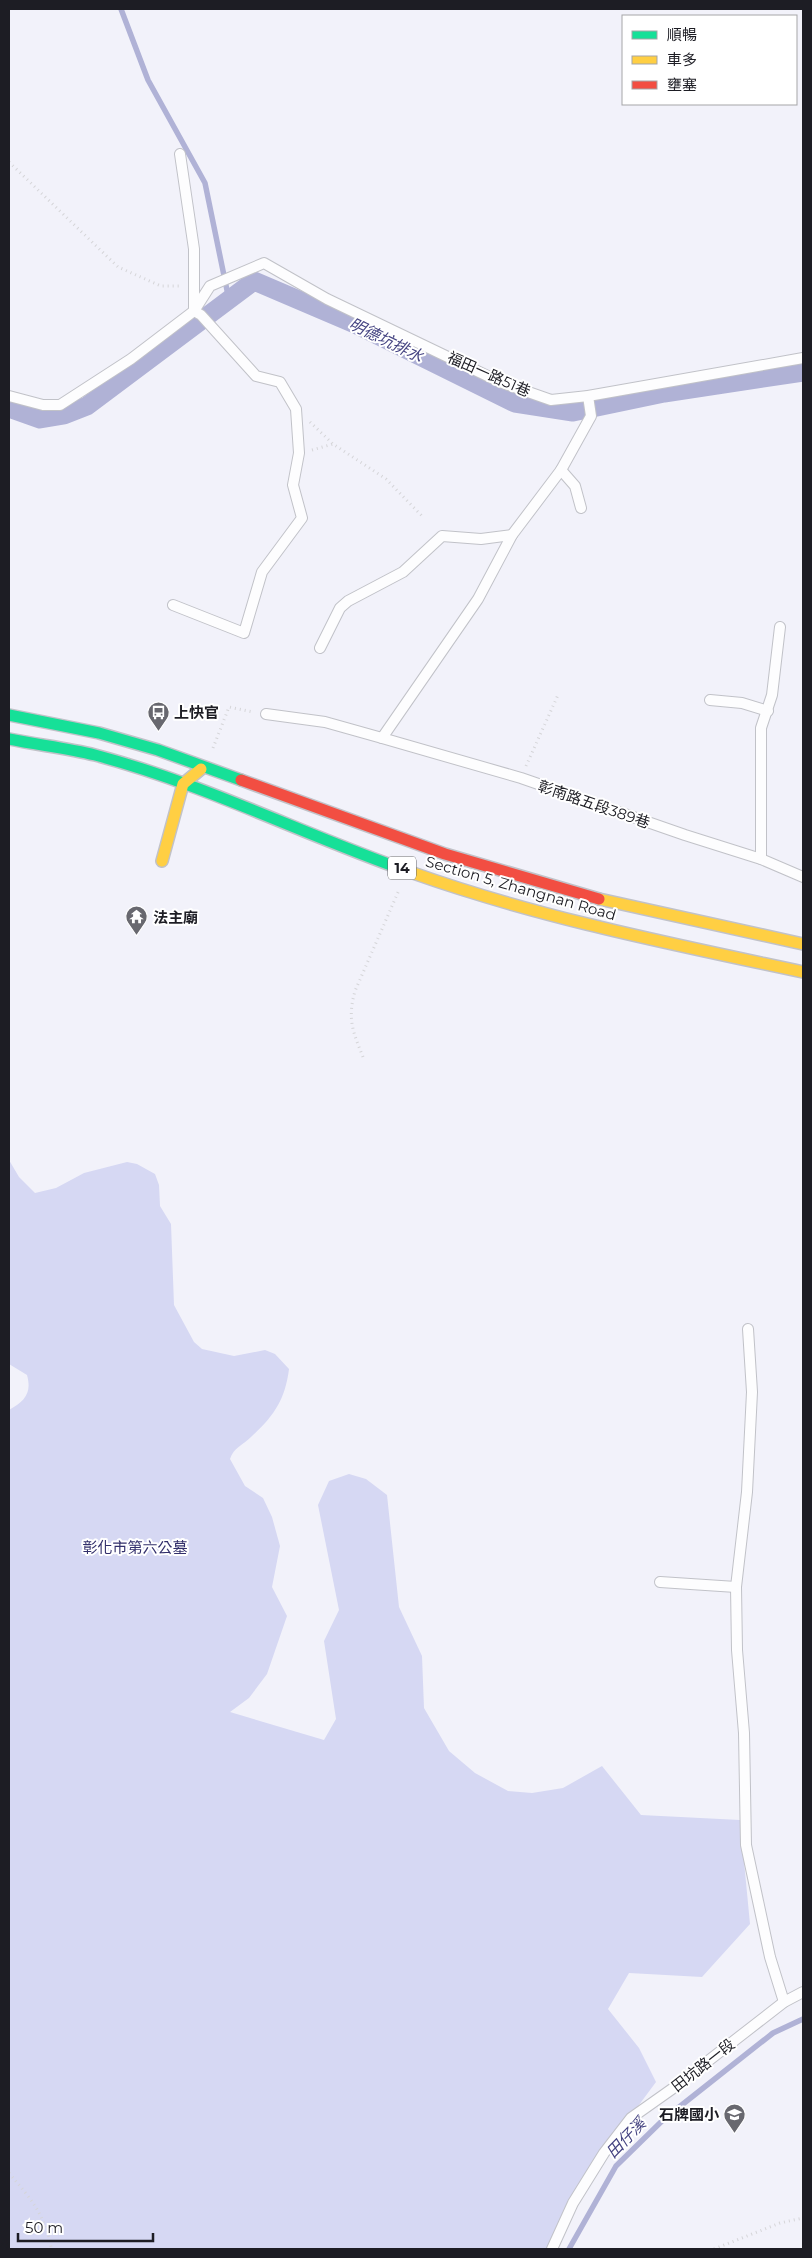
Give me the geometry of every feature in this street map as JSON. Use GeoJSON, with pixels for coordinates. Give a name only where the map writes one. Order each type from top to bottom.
{"type":"FeatureCollection","features":[{"type":"Feature","properties":{"kind":"main road","name":"Section 5, Zhangnan Road"},"geometry":{"type":"LineString","coordinates":[[9,715],[99,733],[206,766],[445,854],[513,875],[602,900],[803,944]]}},
{"type":"Feature","properties":{"kind":"main road","name":"Section 5, Zhangnan Road"},"geometry":{"type":"LineString","coordinates":[[9,739],[94,755],[183,784],[434,880],[593,926],[803,972]]}},
{"type":"Feature","properties":{"kind":"main road"},"geometry":{"type":"LineString","coordinates":[[162,861],[183,784],[206,766]]}},
{"type":"Feature","properties":{"kind":"lane"},"geometry":{"type":"LineString","coordinates":[[173,605],[244,633],[262,572],[302,518],[293,485],[299,453],[296,410],[280,382],[256,376],[198,313],[194,286],[194,249],[180,154]]}},
{"type":"Feature","properties":{"kind":"lane","name":"福田一路51巷"},"geometry":{"type":"LineString","coordinates":[[9,396],[43,405],[60,405],[198,313],[210,286],[264,263],[327,298],[500,382],[551,400],[588,399],[803,358]]}},
{"type":"Feature","properties":{"kind":"lane"},"geometry":{"type":"LineString","coordinates":[[382,738],[478,599],[512,535],[561,470],[591,416],[588,399]]}},
{"type":"Feature","properties":{"kind":"lane"},"geometry":{"type":"LineString","coordinates":[[561,470],[574,486],[581,508]]}},
{"type":"Feature","properties":{"kind":"lane"},"geometry":{"type":"LineString","coordinates":[[320,648],[340,608],[348,601],[404,572],[442,536],[481,539],[512,535]]}},
{"type":"Feature","properties":{"kind":"lane"},"geometry":{"type":"LineString","coordinates":[[761,858],[761,728],[772,695],[780,627]]}},
{"type":"Feature","properties":{"kind":"lane"},"geometry":{"type":"LineString","coordinates":[[710,700],[742,703],[768,711]]}},
{"type":"Feature","properties":{"kind":"lane","name":"彰南路五段389巷"},"geometry":{"type":"LineString","coordinates":[[266,714],[324,722],[521,778],[685,835],[761,858],[803,877]]}},
{"type":"Feature","properties":{"kind":"lane"},"geometry":{"type":"LineString","coordinates":[[748,1329],[752,1392],[747,1492],[736,1586],[736,1650],[744,1733],[746,1845],[770,1957],[784,2002]]}},
{"type":"Feature","properties":{"kind":"lane"},"geometry":{"type":"LineString","coordinates":[[660,1582],[736,1586]]}},
{"type":"Feature","properties":{"kind":"lane","name":"田坑路一段"},"geometry":{"type":"LineString","coordinates":[[552,2249],[573,2203],[604,2153],[630,2118],[672,2089],[784,2002],[803,1992]]}},
{"type":"Feature","properties":{"kind":"path"},"geometry":{"type":"LineString","coordinates":[[9,162],[118,267],[161,286],[194,286]]}},
{"type":"Feature","properties":{"kind":"path"},"geometry":{"type":"LineString","coordinates":[[296,410],[333,444],[386,479],[423,517]]}},
{"type":"Feature","properties":{"kind":"path"},"geometry":{"type":"LineString","coordinates":[[299,453],[333,444]]}},
{"type":"Feature","properties":{"kind":"path"},"geometry":{"type":"LineString","coordinates":[[521,778],[558,695]]}},
{"type":"Feature","properties":{"kind":"path"},"geometry":{"type":"LineString","coordinates":[[206,766],[229,707],[266,714]]}},
{"type":"Feature","properties":{"kind":"path"},"geometry":{"type":"LineString","coordinates":[[363,1057],[350,1024],[351,1004],[408,870]]}},
{"type":"Feature","properties":{"kind":"path"},"geometry":{"type":"LineString","coordinates":[[9,2173],[37,2206],[48,2231],[51,2247]]}},
{"type":"Feature","properties":{"kind":"path"},"geometry":{"type":"LineString","coordinates":[[714,2249],[780,2223],[803,2218]]}},
{"type":"Feature","properties":{"kind":"green space","name":"彰化市第六公墓"},"geometry":{"type":"Polygon","coordinates":[[[9,1160],[19,1177],[35,1193],[56,1188],[84,1173],[127,1162],[137,1164],[155,1174],[159,1185],[160,1206],[171,1224],[174,1305],[194,1342],[202,1349],[234,1356],[265,1350],[275,1354],[289,1369],[285,1390],[277,1407],[266,1422],[236,1449],[230,1459],[245,1486],[263,1498],[272,1517],[280,1546],[272,1587],[287,1616],[267,1674],[249,1698],[230,1712],[324,1740],[336,1719],[324,1641],[339,1610],[318,1505],[329,1481],[349,1474],[366,1479],[387,1495],[399,1607],[422,1656],[424,1708],[449,1751],[475,1773],[508,1791],[532,1793],[563,1788],[602,1766],[641,1815],[740,1820],[750,1924],[702,1977],[629,1973],[608,2009],[639,2048],[656,2082],[587,2175],[554,2249],[9,2249],[9,1410],[23,1400],[29,1387],[27,1375],[9,1364],[9,1160]]]}},
{"type":"Feature","properties":{"kind":"waterway"},"geometry":{"type":"LineString","coordinates":[[121,9],[148,80],[205,183],[229,300]]}},
{"type":"Feature","properties":{"kind":"waterway","name":"明德坑排水"},"geometry":{"type":"LineString","coordinates":[[9,408],[40,419],[64,415],[87,406],[254,281],[355,324],[515,403],[573,412],[664,393],[803,372]]}},
{"type":"Feature","properties":{"kind":"waterway","name":"田仔溪"},"geometry":{"type":"LineString","coordinates":[[569,2249],[616,2166],[664,2119],[773,2033],[803,2019]]}},
{"type":"Feature","properties":{"kind":"traffic: fast"},"geometry":{"type":"LineString","coordinates":[[9,715],[99,733],[158,750],[241,780]]}},
{"type":"Feature","properties":{"kind":"traffic: fast"},"geometry":{"type":"LineString","coordinates":[[9,739],[95,755],[176,780],[413,873]]}},
{"type":"Feature","properties":{"kind":"traffic: slow"},"geometry":{"type":"LineString","coordinates":[[162,861],[183,784],[201,769]]}},
{"type":"Feature","properties":{"kind":"traffic: slow"},"geometry":{"type":"LineString","coordinates":[[413,873],[509,904],[558,917],[803,972]]}},
{"type":"Feature","properties":{"kind":"traffic: slow"},"geometry":{"type":"LineString","coordinates":[[599,899],[803,944]]}},
{"type":"Feature","properties":{"kind":"traffic: jam"},"geometry":{"type":"LineString","coordinates":[[241,780],[445,854],[599,899]]}},
{"type":"Feature","properties":{"kind":"place","name":"上快官"},"geometry":{"type":"Point","coordinates":[158,731]}},
{"type":"Feature","properties":{"kind":"place","name":"法主廟"},"geometry":{"type":"Point","coordinates":[137,936]}},
{"type":"Feature","properties":{"kind":"place","name":"石牌國小"},"geometry":{"type":"Point","coordinates":[735,2133]}}]}
